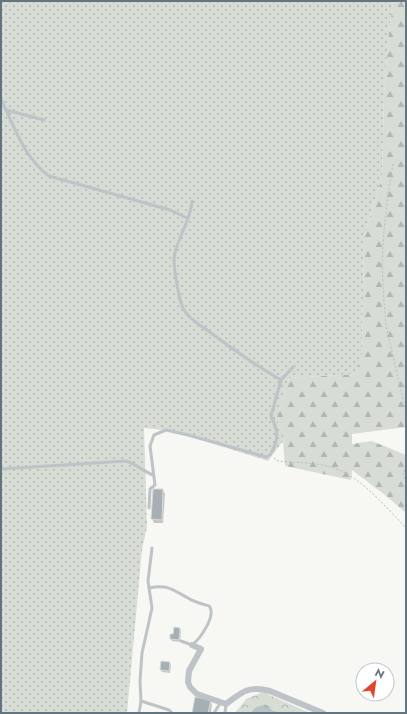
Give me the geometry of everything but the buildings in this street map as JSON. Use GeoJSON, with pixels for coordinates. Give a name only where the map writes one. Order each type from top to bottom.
{"type":"FeatureCollection","features":[{"type":"Feature","properties":{"kind":"street"},"geometry":{"type":"LineString","coordinates":[[192,645],[201,649],[189,671],[188,682],[190,687],[197,694],[224,703],[251,688],[260,688],[270,690],[323,713]]}},
{"type":"Feature","properties":{"kind":"lane"},"geometry":{"type":"LineString","coordinates":[[1,99],[26,152],[40,170],[49,176],[170,210],[187,218]]}},
{"type":"Feature","properties":{"kind":"lane"},"geometry":{"type":"LineString","coordinates":[[6,110],[44,120]]}},
{"type":"Feature","properties":{"kind":"lane"},"geometry":{"type":"LineString","coordinates":[[192,201],[192,208],[187,218],[174,258],[180,300],[184,311],[192,319],[235,351],[281,380]]}},
{"type":"Feature","properties":{"kind":"lane"},"geometry":{"type":"LineString","coordinates":[[149,508],[150,489],[155,484],[150,446],[154,435],[166,430],[188,434],[266,456],[270,455],[278,437],[276,426],[271,416],[281,380],[294,366]]}},
{"type":"Feature","properties":{"kind":"lane"},"geometry":{"type":"LineString","coordinates":[[1,469],[126,461],[134,463],[147,473],[153,475]]}},
{"type":"Feature","properties":{"kind":"lane"},"geometry":{"type":"LineString","coordinates":[[139,713],[141,701],[140,681],[142,653],[152,608],[148,575],[152,548]]}},
{"type":"Feature","properties":{"kind":"lane"},"geometry":{"type":"LineString","coordinates":[[150,588],[160,585],[166,587],[189,599],[209,606],[211,609],[212,613],[202,636],[192,645],[181,641]]}},
{"type":"Feature","properties":{"kind":"lane"},"geometry":{"type":"LineString","coordinates":[[141,701],[169,710],[172,713]]}},
{"type":"Feature","properties":{"kind":"lane"},"geometry":{"type":"LineString","coordinates":[[214,713],[224,703]]}},
{"type":"Feature","properties":{"kind":"lane"},"geometry":{"type":"LineString","coordinates":[[224,703],[225,713]]}},
{"type":"Feature","properties":{"kind":"path"},"geometry":{"type":"LineString","coordinates":[[393,164],[388,193],[382,263],[386,326],[406,412]]}},
{"type":"Feature","properties":{"kind":"path"},"geometry":{"type":"LineString","coordinates":[[270,455],[278,460],[320,465],[339,470],[360,483],[406,528]]}},
{"type":"Feature","properties":{"kind":"path"},"geometry":{"type":"LineString","coordinates":[[406,466],[403,475],[406,481]]}},
{"type":"Feature","properties":{"kind":"green space"},"geometry":{"type":"Polygon","coordinates":[[[1,1],[393,1],[384,95],[382,178],[364,236],[362,355],[356,374],[289,378],[277,417],[283,441],[268,461],[174,431],[144,428],[147,527],[142,549],[127,713],[1,713],[1,1]]]}},
{"type":"Feature","properties":{"kind":"green space"},"geometry":{"type":"Polygon","coordinates":[[[393,1],[406,1],[406,427],[352,434],[352,444],[372,441],[406,455],[406,513],[352,470],[351,480],[285,466],[283,441],[277,417],[289,378],[356,374],[362,354],[364,236],[382,178],[384,95],[393,1]]]}},
{"type":"Feature","properties":{"kind":"green space"},"geometry":{"type":"Polygon","coordinates":[[[263,692],[310,713],[235,713],[246,699],[263,692]]]}},
{"type":"Feature","properties":{"kind":"water"},"geometry":{"type":"Polygon","coordinates":[[[267,705],[273,711],[283,713],[251,713],[258,707],[267,705]]]}}]}
